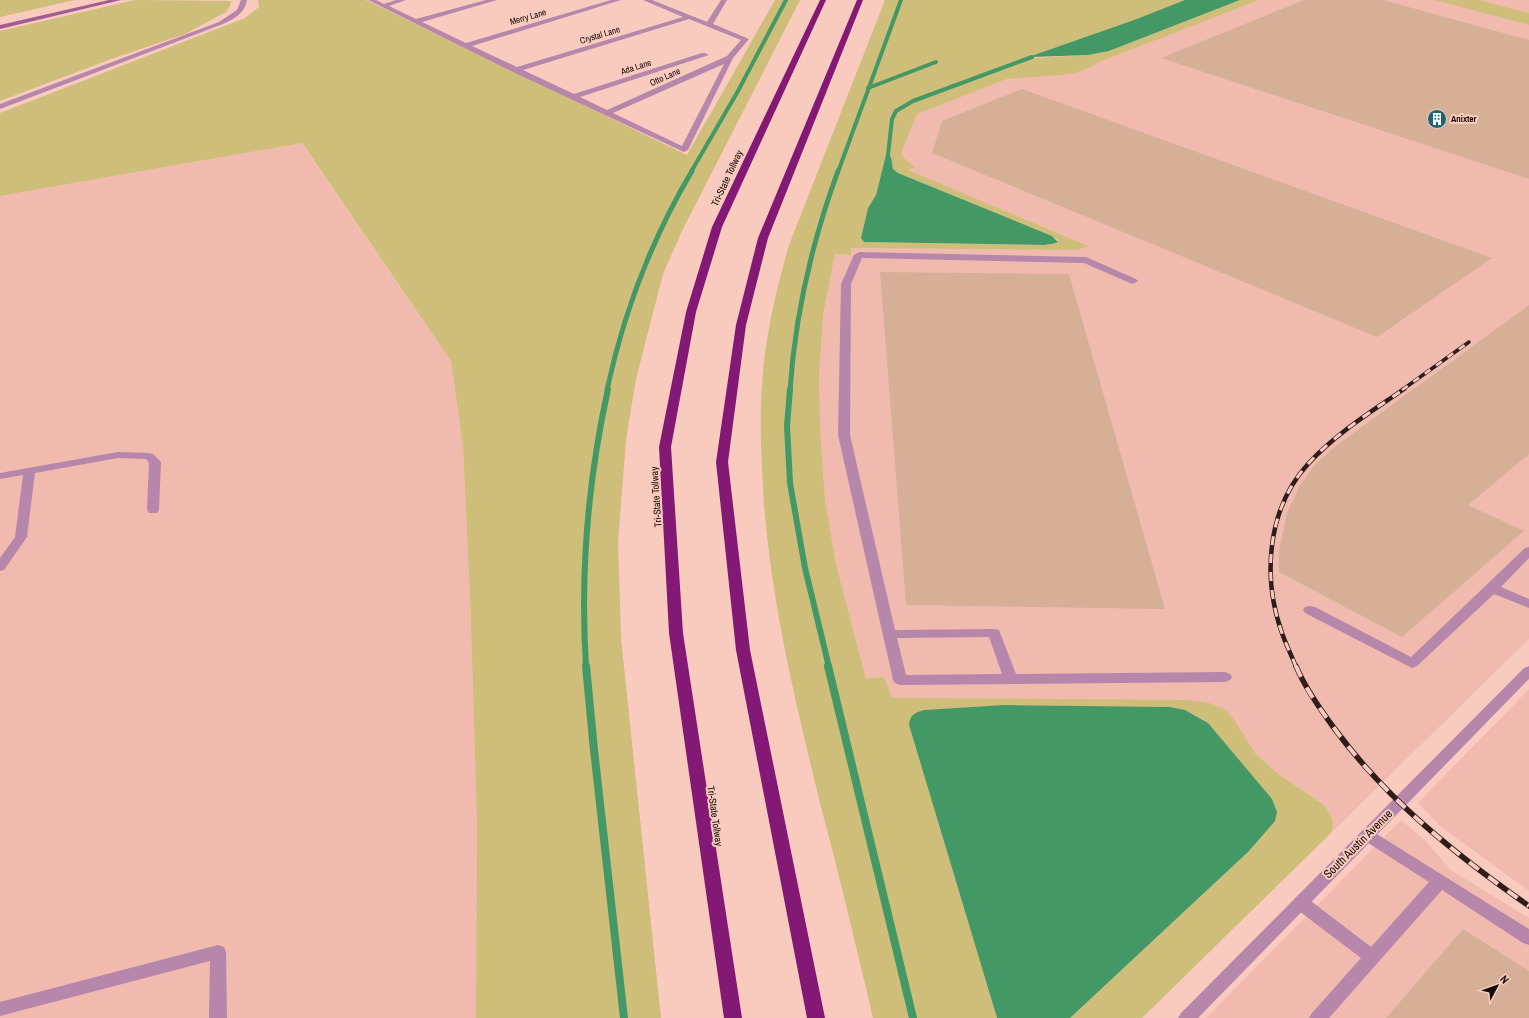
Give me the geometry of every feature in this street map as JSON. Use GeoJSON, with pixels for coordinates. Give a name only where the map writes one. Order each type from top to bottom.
{"type":"FeatureCollection","features":[{"type":"Feature","properties":{"kind":"highway","name":"Tri-State Tollway"},"geometry":{"type":"LineString","coordinates":[[733,1018],[676,633],[665,447],[691,312],[717,227],[823,0]]}},
{"type":"Feature","properties":{"kind":"highway"},"geometry":{"type":"LineString","coordinates":[[816,1018],[743,650],[722,462],[741,325],[763,238],[860,0]]}},
{"type":"Feature","properties":{"kind":"main road"},"geometry":{"type":"LineString","coordinates":[[0,21],[90,0]]}},
{"type":"Feature","properties":{"kind":"main road"},"geometry":{"type":"LineString","coordinates":[[0,27],[118,0]]}},
{"type":"Feature","properties":{"kind":"street"},"geometry":{"type":"LineString","coordinates":[[0,107],[221,23],[235,16],[243,5],[244,0]]}},
{"type":"Feature","properties":{"kind":"street"},"geometry":{"type":"LineString","coordinates":[[371,0],[684,150],[730,58],[745,39],[646,0]]}},
{"type":"Feature","properties":{"kind":"street"},"geometry":{"type":"LineString","coordinates":[[383,6],[403,0]]}},
{"type":"Feature","properties":{"kind":"street"},"geometry":{"type":"LineString","coordinates":[[416,22],[494,0]]}},
{"type":"Feature","properties":{"kind":"street","name":"Merry Lane"},"geometry":{"type":"LineString","coordinates":[[466,45],[618,0]]}},
{"type":"Feature","properties":{"kind":"street"},"geometry":{"type":"LineString","coordinates":[[709,25],[724,0]]}},
{"type":"Feature","properties":{"kind":"street","name":"Crystal Lane"},"geometry":{"type":"LineString","coordinates":[[516,70],[690,17]]}},
{"type":"Feature","properties":{"kind":"street","name":"Ada Lane"},"geometry":{"type":"LineString","coordinates":[[574,97],[705,55]]}},
{"type":"Feature","properties":{"kind":"street","name":"Otto Lane"},"geometry":{"type":"LineString","coordinates":[[607,113],[730,58]]}},
{"type":"Feature","properties":{"kind":"street"},"geometry":{"type":"LineString","coordinates":[[1133,281],[1086,260],[859,255],[846,284],[844,435],[900,680],[1225,677]]}},
{"type":"Feature","properties":{"kind":"street"},"geometry":{"type":"LineString","coordinates":[[0,476],[118,455],[149,456],[156,462],[153,510]]}},
{"type":"Feature","properties":{"kind":"street"},"geometry":{"type":"LineString","coordinates":[[0,567],[21,537],[30,470]]}},
{"type":"Feature","properties":{"kind":"street"},"geometry":{"type":"LineString","coordinates":[[1310,610],[1412,663],[1492,588],[1529,550]]}},
{"type":"Feature","properties":{"kind":"street"},"geometry":{"type":"LineString","coordinates":[[1492,588],[1529,604]]}},
{"type":"Feature","properties":{"kind":"street"},"geometry":{"type":"LineString","coordinates":[[890,634],[994,633],[1010,679]]}},
{"type":"Feature","properties":{"kind":"street","name":"South Austin Avenue"},"geometry":{"type":"LineString","coordinates":[[1187,1018],[1529,670]]}},
{"type":"Feature","properties":{"kind":"street"},"geometry":{"type":"LineString","coordinates":[[1367,835],[1529,938]]}},
{"type":"Feature","properties":{"kind":"street"},"geometry":{"type":"LineString","coordinates":[[1318,1018],[1440,881]]}},
{"type":"Feature","properties":{"kind":"street"},"geometry":{"type":"LineString","coordinates":[[1301,903],[1372,957]]}},
{"type":"Feature","properties":{"kind":"street"},"geometry":{"type":"LineString","coordinates":[[0,1009],[218,952],[218,1018]]}},
{"type":"Feature","properties":{"kind":"shaded area"},"geometry":{"type":"Polygon","coordinates":[[[0,0],[75,0],[0,17],[0,0]]]}},
{"type":"Feature","properties":{"kind":"shaded area"},"geometry":{"type":"Polygon","coordinates":[[[135,0],[231,1],[226,12],[185,34],[114,58],[0,101],[0,31],[135,0]]]}},
{"type":"Feature","properties":{"kind":"shaded area"},"geometry":{"type":"Polygon","coordinates":[[[258,0],[366,0],[687,155],[775,0],[800,0],[682,231],[663,274],[636,379],[626,440],[618,542],[621,638],[661,1018],[476,1018],[477,821],[470,596],[463,447],[451,361],[302,143],[0,196],[0,113],[245,18],[259,7],[258,0]]]}},
{"type":"Feature","properties":{"kind":"shaded area"},"geometry":{"type":"Polygon","coordinates":[[[885,0],[1185,0],[1134,20],[1034,55],[1035,58],[1088,55],[1109,51],[1240,0],[1259,0],[1094,64],[1096,65],[1076,73],[1007,79],[920,113],[916,116],[901,154],[906,160],[916,167],[908,170],[1088,246],[1078,250],[851,248],[851,255],[835,254],[823,316],[819,376],[820,428],[825,499],[836,564],[866,679],[884,677],[892,698],[1188,700],[1209,703],[1226,710],[1235,721],[1255,753],[1277,773],[1324,805],[1333,820],[1332,832],[1142,1018],[1070,1018],[1248,852],[1217,734],[1202,719],[1191,713],[1170,707],[1004,705],[924,710],[909,725],[997,1018],[873,1018],[800,720],[782,637],[769,553],[761,455],[762,387],[764,361],[771,317],[789,245],[885,0]],[[888,155],[886,156],[876,195],[868,208],[861,238],[864,242],[1044,245],[1052,244],[1058,240],[1052,236],[898,173],[893,169],[891,157],[888,155]]]}},
{"type":"Feature","properties":{"kind":"shaded area"},"geometry":{"type":"Polygon","coordinates":[[[1185,0],[1240,0],[1109,51],[1088,55],[1032,57],[1034,55],[1134,20],[1185,0]]]}},
{"type":"Feature","properties":{"kind":"shaded area"},"geometry":{"type":"Polygon","coordinates":[[[1259,0],[1434,0],[1529,25],[1529,639],[1332,832],[1333,820],[1324,805],[1277,773],[1255,753],[1235,721],[871,698],[836,564],[825,499],[820,428],[819,376],[823,316],[835,254],[851,255],[851,248],[1078,250],[1087,246],[907,170],[915,166],[906,160],[901,154],[916,116],[920,113],[1007,79],[1076,73],[1093,64],[1259,0]]]}},
{"type":"Feature","properties":{"kind":"shaded area"},"geometry":{"type":"Polygon","coordinates":[[[1434,0],[1479,0],[1529,13],[1529,25],[1434,0]]]}},
{"type":"Feature","properties":{"kind":"shaded area"},"geometry":{"type":"Polygon","coordinates":[[[1479,0],[1529,0],[1529,13],[1479,0]]]}},
{"type":"Feature","properties":{"kind":"shaded area"},"geometry":{"type":"Polygon","coordinates":[[[301,143],[451,361],[463,447],[470,596],[477,821],[476,1018],[0,1018],[0,196],[301,143]]]}},
{"type":"Feature","properties":{"kind":"shaded area"},"geometry":{"type":"Polygon","coordinates":[[[886,155],[891,157],[893,169],[898,173],[1052,236],[1058,242],[1044,245],[864,242],[861,238],[868,208],[876,195],[886,155]]]}},
{"type":"Feature","properties":{"kind":"shaded area"},"geometry":{"type":"Polygon","coordinates":[[[1529,689],[1529,891],[1441,827],[1418,803],[1529,689]]]}},
{"type":"Feature","properties":{"kind":"shaded area"},"geometry":{"type":"Polygon","coordinates":[[[1004,705],[1170,707],[1185,710],[1208,723],[1272,799],[1277,812],[1275,821],[1248,852],[1070,1018],[997,1018],[909,725],[910,718],[914,714],[924,710],[1004,705]]]}},
{"type":"Feature","properties":{"kind":"shaded area"},"geometry":{"type":"Polygon","coordinates":[[[1401,820],[1425,840],[1451,870],[1529,918],[1529,1018],[1206,1018],[1401,820]]]}},
{"type":"Feature","properties":{"kind":"building","name":"Anixter"},"geometry":{"type":"Polygon","coordinates":[[[1304,0],[1383,0],[1529,40],[1529,179],[1161,58],[1304,0]]]}},
{"type":"Feature","properties":{"kind":"building"},"geometry":{"type":"Polygon","coordinates":[[[1022,89],[1492,258],[1377,337],[932,153],[942,121],[1022,89]]]}},
{"type":"Feature","properties":{"kind":"building"},"geometry":{"type":"Polygon","coordinates":[[[880,272],[1069,274],[1165,609],[906,605],[880,272]]]}},
{"type":"Feature","properties":{"kind":"building"},"geometry":{"type":"Polygon","coordinates":[[[1529,305],[1529,454],[1468,505],[1524,531],[1402,637],[1279,572],[1279,551],[1287,513],[1299,487],[1314,466],[1333,448],[1529,305]]]}},
{"type":"Feature","properties":{"kind":"building"},"geometry":{"type":"Polygon","coordinates":[[[1463,929],[1529,971],[1529,1018],[1386,1018],[1463,929]]]}},
{"type":"Feature","properties":{"kind":"waterway"},"geometry":{"type":"LineString","coordinates":[[691,172],[738,91],[786,0]]}},
{"type":"Feature","properties":{"kind":"waterway"},"geometry":{"type":"LineString","coordinates":[[869,88],[901,0]]}},
{"type":"Feature","properties":{"kind":"waterway"},"geometry":{"type":"LineString","coordinates":[[888,155],[892,119],[896,111],[913,101],[1032,57]]}},
{"type":"Feature","properties":{"kind":"waterway"},"geometry":{"type":"LineString","coordinates":[[869,88],[936,62]]}},
{"type":"Feature","properties":{"kind":"waterway"},"geometry":{"type":"LineString","coordinates":[[838,172],[869,88]]}},
{"type":"Feature","properties":{"kind":"waterway"},"geometry":{"type":"LineString","coordinates":[[607,390],[622,332],[640,277],[664,223],[692,171]]}},
{"type":"Feature","properties":{"kind":"waterway"},"geometry":{"type":"LineString","coordinates":[[790,390],[796,334],[806,279],[820,225],[838,171]]}},
{"type":"Feature","properties":{"kind":"waterway"},"geometry":{"type":"LineString","coordinates":[[586,667],[584,597],[587,527],[595,458],[608,389]]}},
{"type":"Feature","properties":{"kind":"waterway"},"geometry":{"type":"LineString","coordinates":[[790,389],[787,426],[790,483],[805,568],[829,667]]}},
{"type":"Feature","properties":{"kind":"waterway"},"geometry":{"type":"LineString","coordinates":[[586,666],[624,1018]]}},
{"type":"Feature","properties":{"kind":"waterway"},"geometry":{"type":"LineString","coordinates":[[828,666],[913,1018]]}},
{"type":"Feature","properties":{"kind":"railway"},"geometry":{"type":"LineString","coordinates":[[1402,390],[1469,342]]}},
{"type":"Feature","properties":{"kind":"railway"},"geometry":{"type":"LineString","coordinates":[[1296,667],[1282,633],[1272,589],[1272,544],[1276,522],[1294,482],[1308,464],[1342,433],[1404,389]]}},
{"type":"Feature","properties":{"kind":"railway"},"geometry":{"type":"LineString","coordinates":[[1296,666],[1308,690],[1334,728],[1355,754],[1400,803],[1475,867],[1529,906]]}},
{"type":"Feature","properties":{"kind":"place","name":"Anixter"},"geometry":{"type":"Point","coordinates":[1437,119]}}]}
